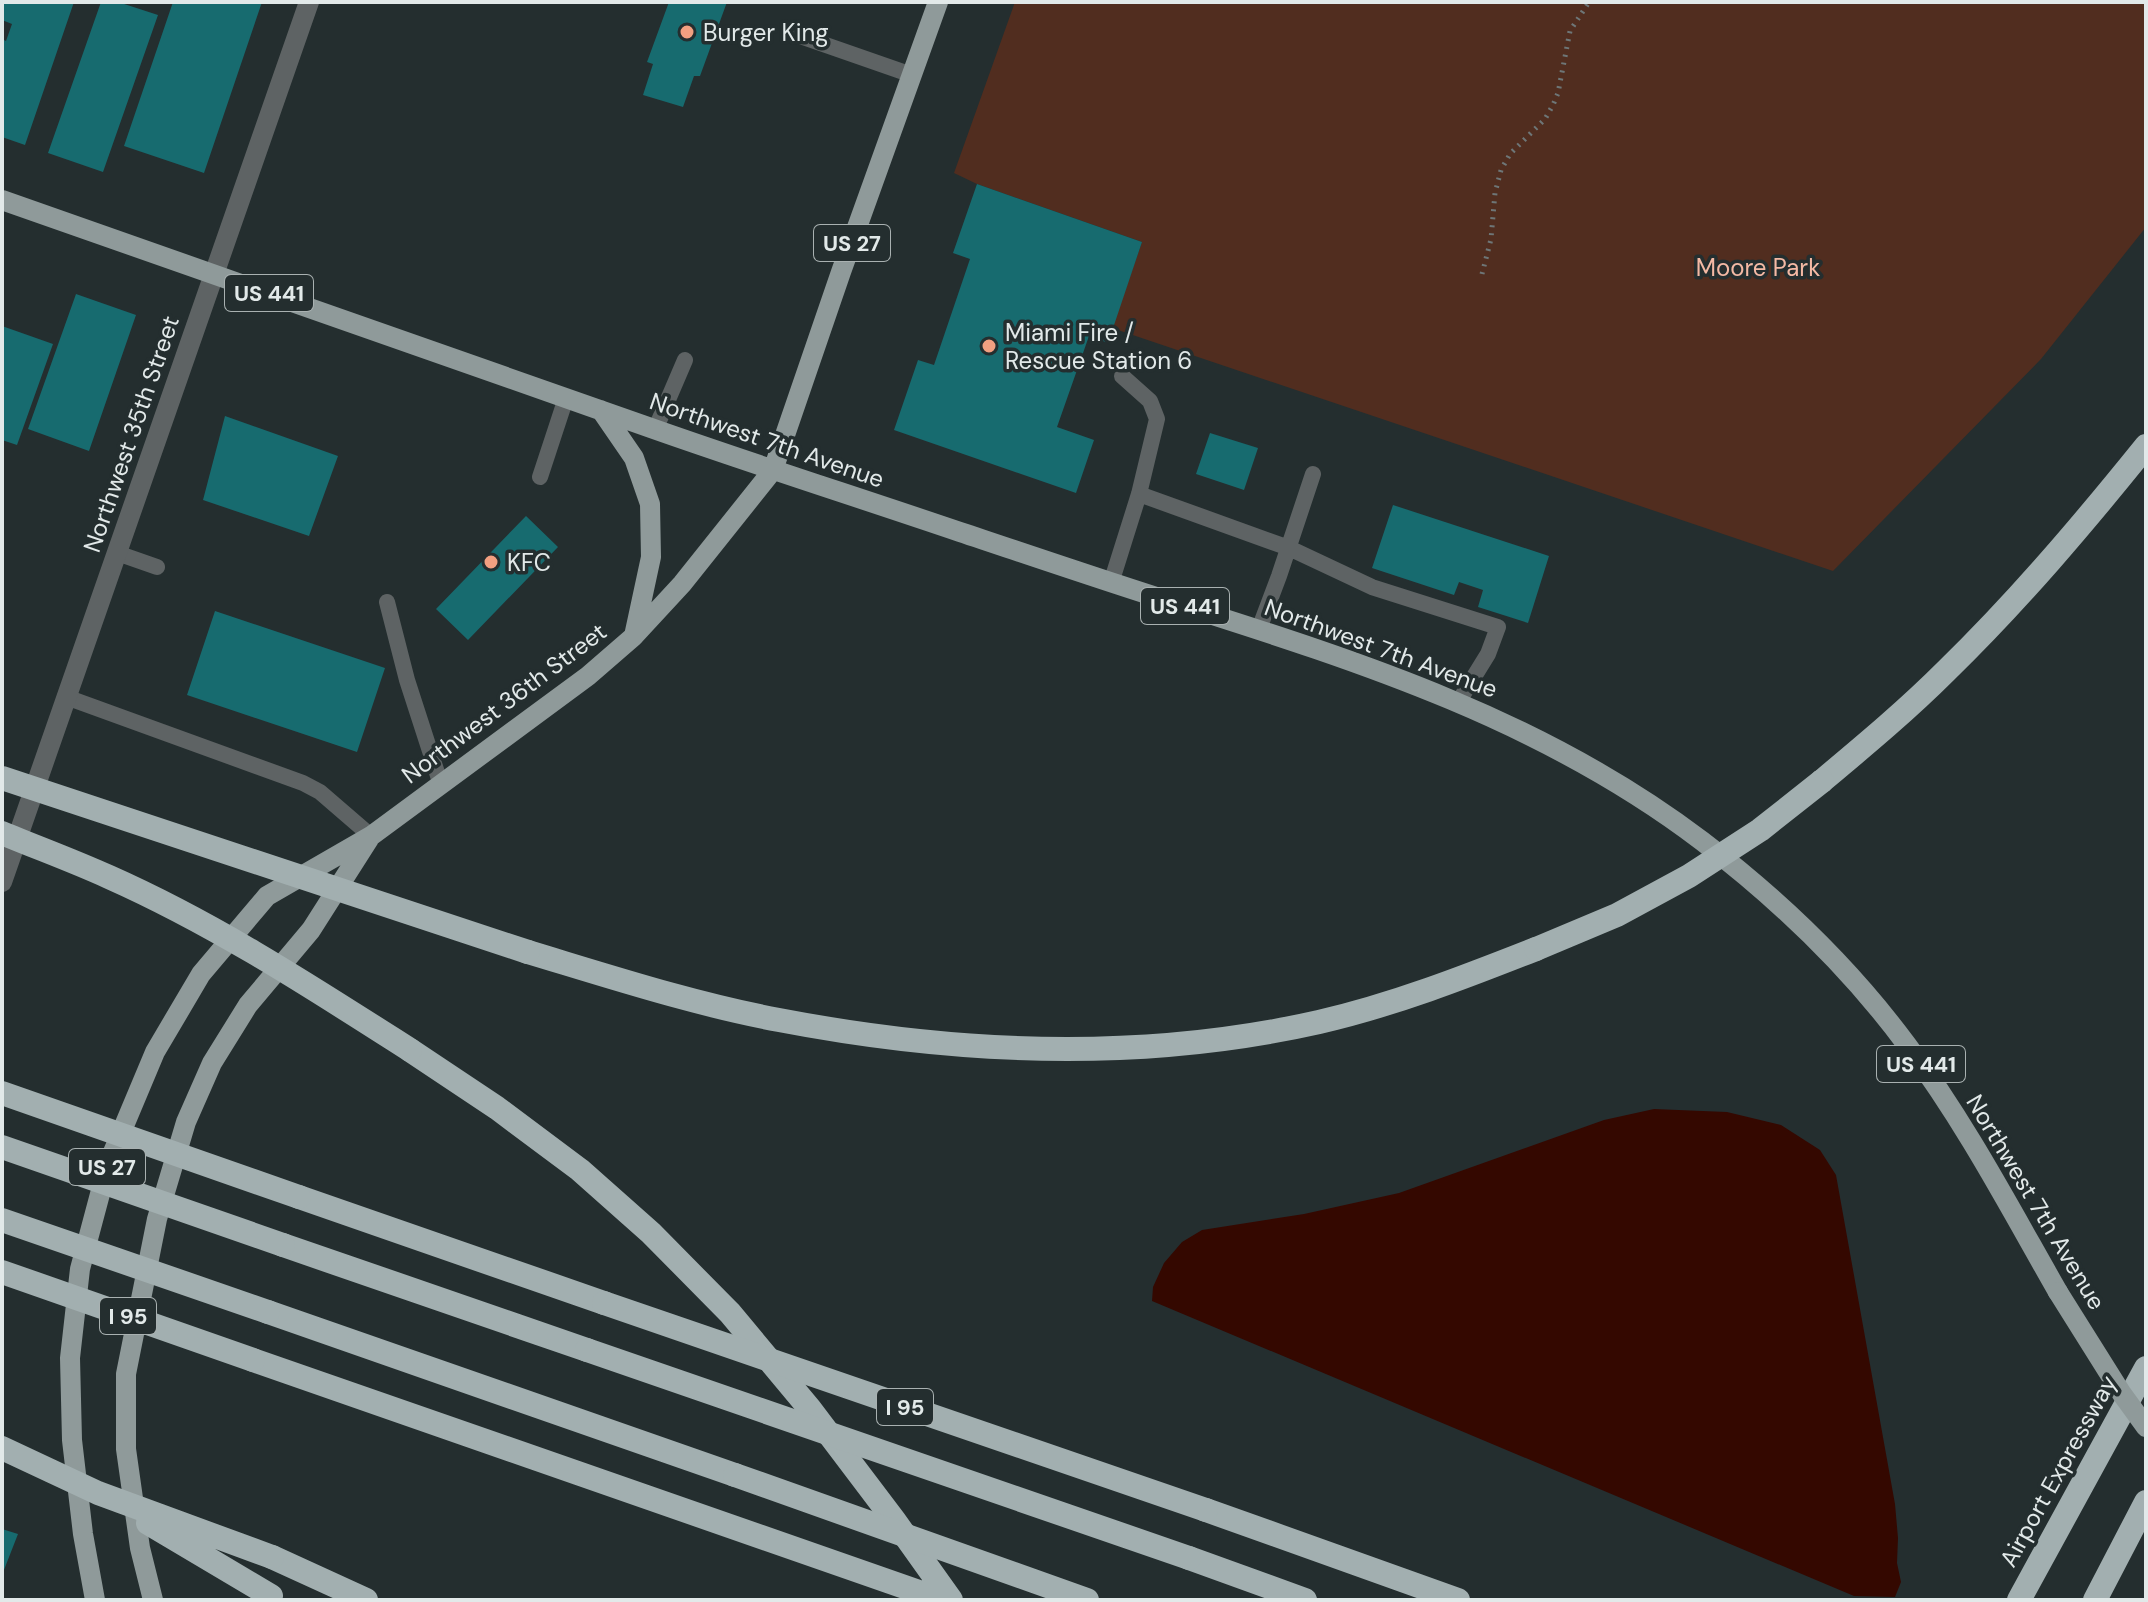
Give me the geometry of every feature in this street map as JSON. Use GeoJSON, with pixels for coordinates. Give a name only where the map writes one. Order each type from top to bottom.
{"type":"FeatureCollection","features":[{"type":"Feature","properties":{"kind":"highway"},"geometry":{"type":"LineString","coordinates":[[2,778],[528,952],[698,1001],[778,1020],[869,1035],[977,1046],[1067,1049],[1158,1045],[1241,1035],[1318,1022],[1415,995],[1468,976],[1617,915],[1689,876],[1760,830],[1886,727],[1967,650],[2064,544],[2146,446]]}},
{"type":"Feature","properties":{"kind":"highway"},"geometry":{"type":"LineString","coordinates":[[2,833],[110,877],[196,920],[306,984],[497,1108],[580,1170],[651,1233],[721,1303],[810,1409],[951,1600]]}},
{"type":"Feature","properties":{"kind":"highway","name":"I 95"},"geometry":{"type":"LineString","coordinates":[[2,1093],[1458,1600]]}},
{"type":"Feature","properties":{"kind":"highway"},"geometry":{"type":"LineString","coordinates":[[2,1147],[1305,1600]]}},
{"type":"Feature","properties":{"kind":"highway"},"geometry":{"type":"LineString","coordinates":[[2,1220],[1087,1600]]}},
{"type":"Feature","properties":{"kind":"highway","name":"I 95"},"geometry":{"type":"LineString","coordinates":[[2,1272],[942,1600]]}},
{"type":"Feature","properties":{"kind":"highway","name":"Airport Expressway"},"geometry":{"type":"LineString","coordinates":[[2019,1600],[2146,1368]]}},
{"type":"Feature","properties":{"kind":"highway"},"geometry":{"type":"LineString","coordinates":[[2,1448],[98,1493],[272,1557],[366,1600]]}},
{"type":"Feature","properties":{"kind":"highway"},"geometry":{"type":"LineString","coordinates":[[98,1493],[274,1598]]}},
{"type":"Feature","properties":{"kind":"highway"},"geometry":{"type":"LineString","coordinates":[[2095,1600],[2146,1502]]}},
{"type":"Feature","properties":{"kind":"main road","name":"Northwest 36th Street"},"geometry":{"type":"LineString","coordinates":[[95,1600],[83,1534],[72,1440],[70,1358],[80,1269],[108,1164],[155,1052],[201,974],[267,896],[371,836],[588,676],[633,637],[682,584],[773,470],[938,2]]}},
{"type":"Feature","properties":{"kind":"main road","name":"Northwest 7th Avenue"},"geometry":{"type":"LineString","coordinates":[[2,200],[655,430],[1111,583],[1259,629],[1459,701],[1549,744],[1630,791],[1739,870],[1813,938],[1876,1006],[1907,1044],[1977,1150],[2058,1292],[2146,1427]]}},
{"type":"Feature","properties":{"kind":"main road"},"geometry":{"type":"LineString","coordinates":[[601,410],[634,458],[650,504],[651,557],[633,637]]}},
{"type":"Feature","properties":{"kind":"main road","name":"Northwest 36th Street"},"geometry":{"type":"LineString","coordinates":[[153,1600],[140,1548],[126,1449],[126,1374],[157,1219],[186,1122],[212,1063],[248,1005],[311,930],[371,836]]}},
{"type":"Feature","properties":{"kind":"street","name":"Northwest 35th Street"},"geometry":{"type":"LineString","coordinates":[[2,882],[309,2]]}},
{"type":"Feature","properties":{"kind":"lane"},"geometry":{"type":"LineString","coordinates":[[800,36],[912,75]]}},
{"type":"Feature","properties":{"kind":"lane"},"geometry":{"type":"LineString","coordinates":[[655,430],[685,360]]}},
{"type":"Feature","properties":{"kind":"lane"},"geometry":{"type":"LineString","coordinates":[[1111,583],[1139,494],[1157,419],[1150,401],[1122,376]]}},
{"type":"Feature","properties":{"kind":"lane"},"geometry":{"type":"LineString","coordinates":[[540,477],[566,398]]}},
{"type":"Feature","properties":{"kind":"lane"},"geometry":{"type":"LineString","coordinates":[[1259,629],[1313,474]]}},
{"type":"Feature","properties":{"kind":"lane"},"geometry":{"type":"LineString","coordinates":[[1139,494],[1289,548],[1372,587],[1498,627],[1488,654],[1459,701]]}},
{"type":"Feature","properties":{"kind":"lane"},"geometry":{"type":"LineString","coordinates":[[117,553],[157,567]]}},
{"type":"Feature","properties":{"kind":"lane"},"geometry":{"type":"LineString","coordinates":[[387,602],[407,680],[441,785]]}},
{"type":"Feature","properties":{"kind":"lane"},"geometry":{"type":"LineString","coordinates":[[66,697],[303,783],[320,792],[371,836]]}},
{"type":"Feature","properties":{"kind":"path"},"geometry":{"type":"LineString","coordinates":[[1482,274],[1491,239],[1495,193],[1501,170],[1510,154],[1545,119],[1553,105],[1570,31],[1589,2]]}},
{"type":"Feature","properties":{"kind":"green space","name":"Moore Park"},"geometry":{"type":"Polygon","coordinates":[[[1015,2],[2146,2],[2146,227],[2041,359],[1833,571],[1112,328],[1142,242],[977,184],[954,173],[1015,2]]]}},
{"type":"Feature","properties":{"kind":"shaded area"},"geometry":{"type":"Polygon","coordinates":[[[1654,1109],[1727,1112],[1781,1125],[1820,1150],[1836,1175],[1895,1504],[1897,1563],[1901,1582],[1895,1597],[1854,1596],[1152,1301],[1153,1287],[1164,1263],[1182,1242],[1202,1230],[1304,1214],[1399,1193],[1604,1120],[1654,1109]]]}},
{"type":"Feature","properties":{"kind":"building"},"geometry":{"type":"Polygon","coordinates":[[[2,2],[74,2],[25,145],[2,137],[2,39],[6,41],[12,24],[2,20],[2,2]]]}},
{"type":"Feature","properties":{"kind":"building"},"geometry":{"type":"Polygon","coordinates":[[[101,2],[118,2],[158,15],[103,172],[48,153],[101,2]]]}},
{"type":"Feature","properties":{"kind":"building"},"geometry":{"type":"Polygon","coordinates":[[[173,2],[262,2],[204,173],[124,146],[173,2]]]}},
{"type":"Feature","properties":{"kind":"building","name":"Burger King"},"geometry":{"type":"Polygon","coordinates":[[[669,2],[727,2],[700,76],[694,76],[683,107],[643,95],[653,64],[647,62],[669,2]]]}},
{"type":"Feature","properties":{"kind":"building"},"geometry":{"type":"Polygon","coordinates":[[[977,184],[1142,242],[1108,343],[1089,336],[1057,427],[1094,440],[1076,493],[894,430],[918,360],[934,365],[970,259],[953,253],[977,184]]]}},
{"type":"Feature","properties":{"kind":"building"},"geometry":{"type":"Polygon","coordinates":[[[76,294],[136,315],[89,451],[28,429],[76,294]]]}},
{"type":"Feature","properties":{"kind":"building"},"geometry":{"type":"Polygon","coordinates":[[[2,326],[53,344],[17,445],[2,440],[2,326]]]}},
{"type":"Feature","properties":{"kind":"building"},"geometry":{"type":"Polygon","coordinates":[[[225,416],[338,456],[309,536],[203,500],[225,416]]]}},
{"type":"Feature","properties":{"kind":"building"},"geometry":{"type":"Polygon","coordinates":[[[1210,433],[1258,448],[1244,490],[1196,474],[1210,433]]]}},
{"type":"Feature","properties":{"kind":"building"},"geometry":{"type":"Polygon","coordinates":[[[1393,505],[1549,556],[1528,623],[1478,607],[1483,590],[1459,582],[1454,595],[1372,568],[1393,505]]]}},
{"type":"Feature","properties":{"kind":"building"},"geometry":{"type":"Polygon","coordinates":[[[526,516],[558,547],[468,640],[436,609],[526,516]]]}},
{"type":"Feature","properties":{"kind":"building"},"geometry":{"type":"Polygon","coordinates":[[[215,611],[385,668],[357,752],[187,695],[215,611]]]}},
{"type":"Feature","properties":{"kind":"building"},"geometry":{"type":"Polygon","coordinates":[[[2,1529],[18,1534],[2,1575],[2,1529]]]}},
{"type":"Feature","properties":{"kind":"place","name":"Burger King"},"geometry":{"type":"Point","coordinates":[687,32]}},
{"type":"Feature","properties":{"kind":"place","name":"Miami Fire / Rescue Station 6"},"geometry":{"type":"Point","coordinates":[989,346]}},
{"type":"Feature","properties":{"kind":"place","name":"KFC"},"geometry":{"type":"Point","coordinates":[491,562]}}]}
